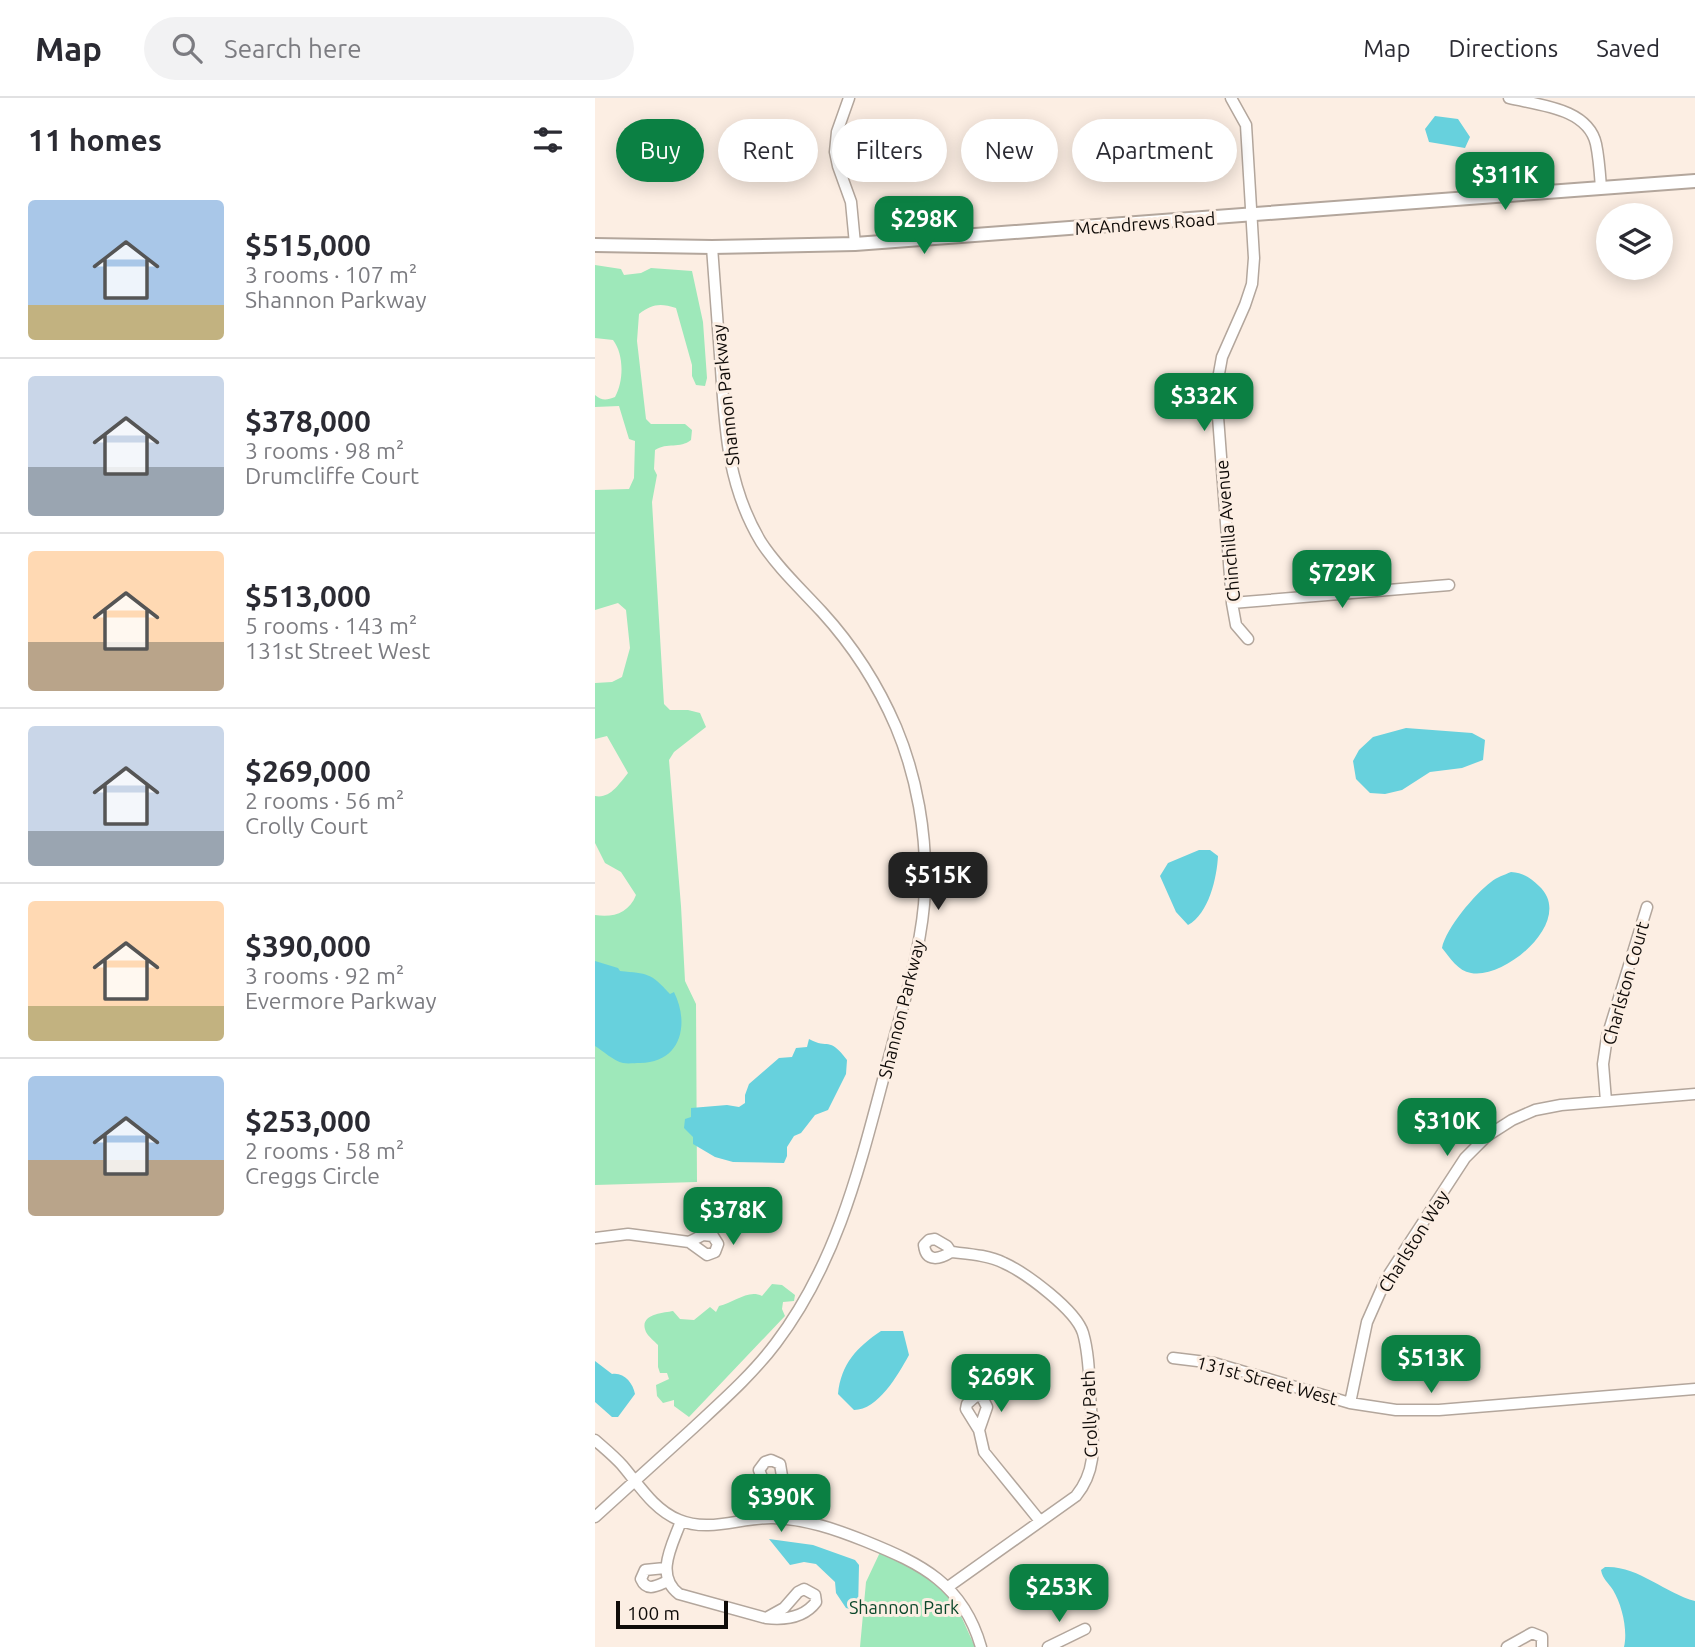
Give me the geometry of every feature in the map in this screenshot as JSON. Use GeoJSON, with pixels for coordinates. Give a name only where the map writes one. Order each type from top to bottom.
{"type":"FeatureCollection","features":[{"type":"Feature","properties":{"kind":"main road","name":"McAndrews Road"},"geometry":{"type":"LineString","coordinates":[[595,245],[712,247],[855,244],[1695,181]]}},
{"type":"Feature","properties":{"kind":"street"},"geometry":{"type":"LineString","coordinates":[[849,98],[837,132],[835,152],[851,202],[855,244]]}},
{"type":"Feature","properties":{"kind":"street","name":"Chinchilla Avenue"},"geometry":{"type":"LineString","coordinates":[[1231,98],[1245,125],[1254,258],[1252,284],[1222,357],[1216,390],[1232,603],[1236,625],[1248,639]]}},
{"type":"Feature","properties":{"kind":"street"},"geometry":{"type":"LineString","coordinates":[[1509,98],[1577,117],[1588,128],[1596,142],[1601,188]]}},
{"type":"Feature","properties":{"kind":"street","name":"Shannon Parkway"},"geometry":{"type":"LineString","coordinates":[[595,1517],[739,1385],[776,1343],[808,1296],[834,1245],[851,1199],[918,950],[925,888],[923,834],[913,781],[897,729],[876,686],[850,646],[763,545],[747,516],[734,482],[726,437],[712,247]]}},
{"type":"Feature","properties":{"kind":"street"},"geometry":{"type":"LineString","coordinates":[[1232,603],[1448,585]]}},
{"type":"Feature","properties":{"kind":"street","name":"Charlston Court"},"geometry":{"type":"LineString","coordinates":[[1606,1101],[1603,1064],[1607,1037],[1647,907]]}},
{"type":"Feature","properties":{"kind":"street","name":"Charlston Way"},"geometry":{"type":"LineString","coordinates":[[1350,1403],[1367,1322],[1385,1279],[1465,1158],[1487,1136],[1512,1120],[1535,1110],[1695,1094]]}},
{"type":"Feature","properties":{"kind":"street"},"geometry":{"type":"LineString","coordinates":[[595,1238],[628,1234],[689,1242]]}},
{"type":"Feature","properties":{"kind":"street","name":"Crolly Path"},"geometry":{"type":"LineString","coordinates":[[948,1587],[1076,1496],[1093,1464],[1094,1447],[1087,1351],[1083,1332],[1074,1315],[1011,1266],[991,1258],[951,1252]]}},
{"type":"Feature","properties":{"kind":"street","name":"131st Street West"},"geometry":{"type":"LineString","coordinates":[[1173,1357],[1214,1363],[1350,1403],[1396,1410],[1439,1410],[1695,1389]]}},
{"type":"Feature","properties":{"kind":"street"},"geometry":{"type":"LineString","coordinates":[[979,1430],[984,1451],[1040,1521]]}},
{"type":"Feature","properties":{"kind":"street"},"geometry":{"type":"LineString","coordinates":[[595,1440],[616,1459],[652,1501],[681,1521],[709,1526],[772,1518],[799,1520],[835,1529],[908,1558],[936,1575],[948,1587],[966,1610],[981,1647]]}},
{"type":"Feature","properties":{"kind":"street"},"geometry":{"type":"LineString","coordinates":[[771,1488],[772,1518]]}},
{"type":"Feature","properties":{"kind":"street"},"geometry":{"type":"LineString","coordinates":[[681,1521],[665,1568],[669,1581],[679,1594],[766,1618],[784,1618],[803,1613],[816,1602],[815,1595],[804,1589],[784,1608],[766,1618]]}},
{"type":"Feature","properties":{"kind":"street"},"geometry":{"type":"LineString","coordinates":[[665,1568],[645,1570],[641,1579],[650,1587],[669,1581]]}},
{"type":"Feature","properties":{"kind":"street"},"geometry":{"type":"LineString","coordinates":[[1048,1647],[1084,1629]]}},
{"type":"Feature","properties":{"kind":"street"},"geometry":{"type":"LineString","coordinates":[[1507,1647],[1532,1633],[1542,1637],[1542,1647]]}},
{"type":"Feature","properties":{"kind":"green space"},"geometry":{"type":"Polygon","coordinates":[[[595,265],[621,269],[624,275],[641,273],[651,268],[692,271],[703,322],[707,378],[705,386],[696,385],[692,376],[692,365],[676,308],[656,305],[639,314],[637,341],[646,419],[651,424],[685,424],[692,430],[691,440],[687,443],[655,450],[654,469],[657,475],[652,502],[664,704],[670,710],[700,713],[706,727],[674,752],[669,760],[685,981],[696,1004],[697,1182],[595,1185],[595,915],[620,913],[636,895],[621,872],[605,863],[595,843],[595,796],[610,793],[628,773],[607,736],[595,739],[595,683],[612,682],[622,677],[630,648],[626,610],[618,603],[595,610],[595,490],[629,489],[634,478],[635,441],[629,439],[619,406],[595,407],[595,395],[605,399],[615,397],[622,368],[613,340],[595,338],[595,265]]]}},
{"type":"Feature","properties":{"kind":"green space"},"geometry":{"type":"Polygon","coordinates":[[[772,1284],[782,1285],[795,1295],[794,1301],[783,1302],[785,1316],[689,1417],[674,1406],[674,1400],[663,1403],[657,1396],[656,1385],[669,1379],[667,1373],[660,1373],[658,1345],[646,1332],[645,1321],[658,1314],[673,1311],[680,1319],[694,1320],[710,1307],[716,1312],[719,1306],[746,1295],[762,1296],[772,1284]]]}},
{"type":"Feature","properties":{"kind":"green space","name":"Shannon Park"},"geometry":{"type":"Polygon","coordinates":[[[882,1548],[948,1587],[975,1647],[860,1647],[866,1582],[882,1548]]]}},
{"type":"Feature","properties":{"kind":"water"},"geometry":{"type":"Polygon","coordinates":[[[1435,116],[1458,119],[1470,137],[1465,148],[1429,142],[1425,129],[1435,116]]]}},
{"type":"Feature","properties":{"kind":"water"},"geometry":{"type":"Polygon","coordinates":[[[1406,728],[1472,733],[1485,740],[1483,760],[1462,768],[1430,772],[1402,790],[1385,794],[1370,793],[1356,779],[1353,761],[1359,750],[1373,737],[1406,728]]]}},
{"type":"Feature","properties":{"kind":"water"},"geometry":{"type":"Polygon","coordinates":[[[1199,850],[1210,850],[1218,856],[1217,865],[1214,884],[1206,904],[1188,925],[1176,912],[1160,876],[1168,863],[1199,850]]]}},
{"type":"Feature","properties":{"kind":"water"},"geometry":{"type":"Polygon","coordinates":[[[1511,872],[1523,874],[1533,880],[1548,900],[1549,915],[1543,930],[1532,945],[1501,967],[1485,973],[1466,972],[1455,964],[1442,948],[1445,940],[1455,921],[1477,895],[1493,880],[1511,872]]]}},
{"type":"Feature","properties":{"kind":"water"},"geometry":{"type":"Polygon","coordinates":[[[595,961],[620,971],[648,975],[670,994],[674,992],[679,1004],[681,1029],[673,1049],[665,1056],[654,1061],[623,1063],[595,1046],[595,961]]]}},
{"type":"Feature","properties":{"kind":"water"},"geometry":{"type":"Polygon","coordinates":[[[809,1039],[836,1048],[847,1060],[846,1074],[828,1110],[815,1115],[801,1133],[794,1136],[787,1147],[784,1163],[733,1162],[715,1157],[693,1144],[693,1137],[684,1128],[685,1119],[691,1117],[691,1108],[727,1105],[739,1107],[745,1103],[749,1084],[779,1058],[792,1057],[796,1048],[807,1047],[809,1039]]]}},
{"type":"Feature","properties":{"kind":"water"},"geometry":{"type":"Polygon","coordinates":[[[881,1331],[903,1331],[909,1355],[879,1398],[854,1410],[838,1394],[843,1374],[858,1350],[881,1331]]]}},
{"type":"Feature","properties":{"kind":"water"},"geometry":{"type":"Polygon","coordinates":[[[595,1361],[612,1374],[624,1377],[634,1390],[635,1394],[618,1417],[612,1417],[595,1402],[595,1361]]]}},
{"type":"Feature","properties":{"kind":"water"},"geometry":{"type":"Polygon","coordinates":[[[769,1539],[813,1545],[855,1560],[859,1565],[858,1611],[846,1608],[836,1593],[835,1582],[816,1564],[804,1562],[790,1565],[769,1539]]]}},
{"type":"Feature","properties":{"kind":"water"},"geometry":{"type":"Polygon","coordinates":[[[1605,1567],[1628,1570],[1695,1601],[1695,1647],[1624,1647],[1623,1618],[1616,1596],[1604,1579],[1601,1570],[1605,1567]]]}}]}
